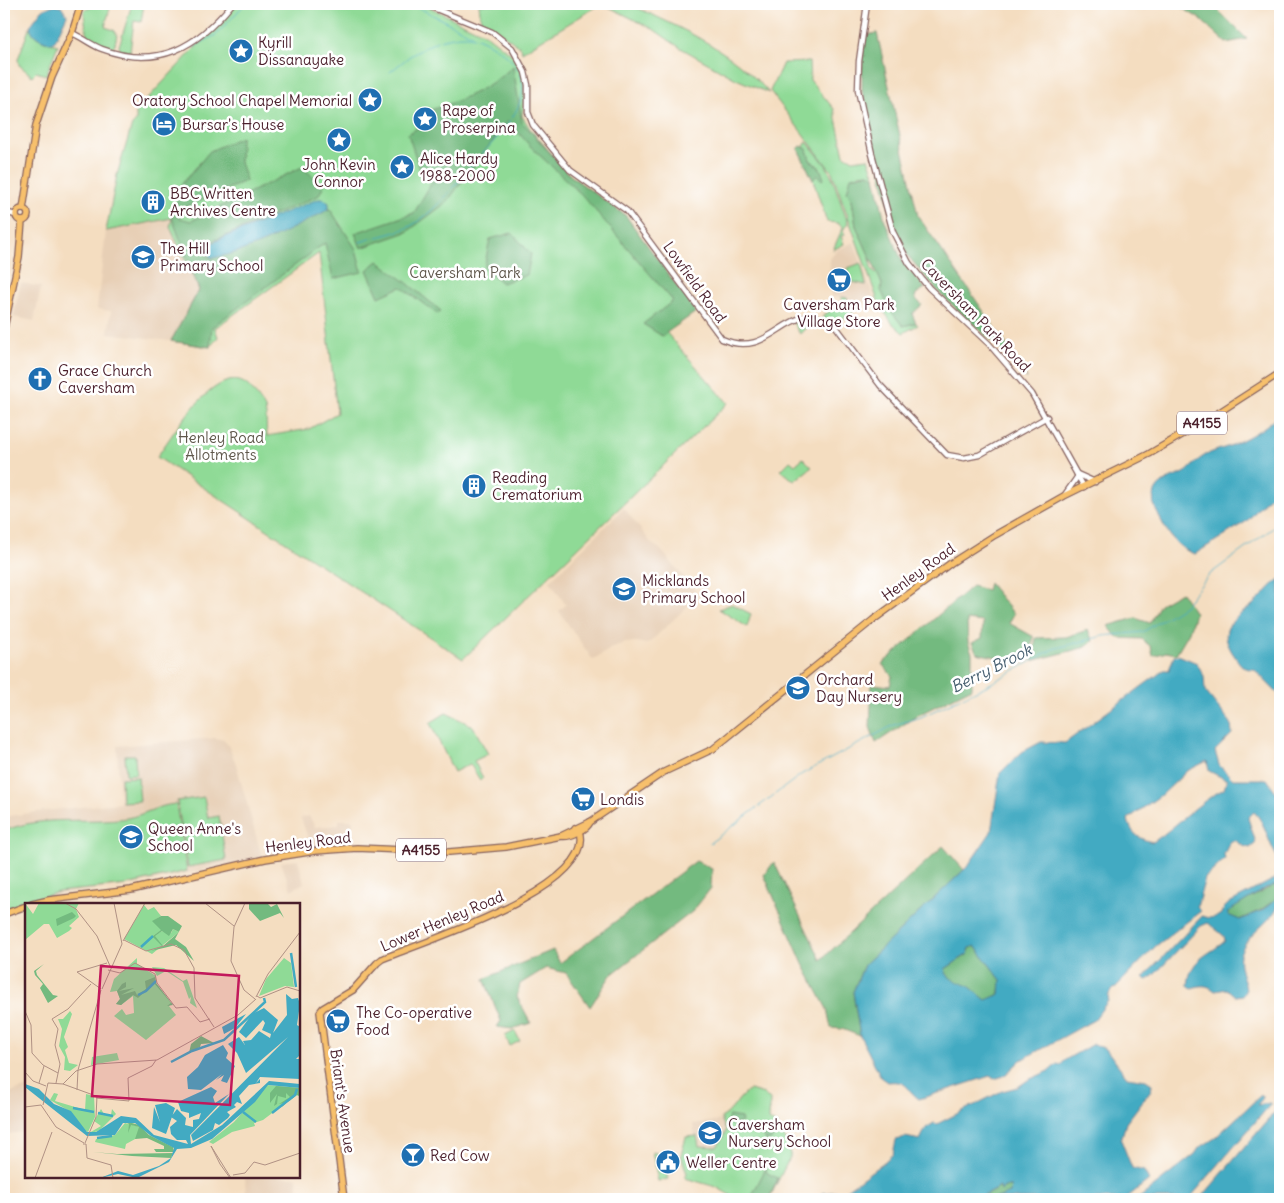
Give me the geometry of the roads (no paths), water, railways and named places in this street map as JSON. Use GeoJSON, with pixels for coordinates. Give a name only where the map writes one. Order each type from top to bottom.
{"type":"FeatureCollection","features":[{"type":"Feature","properties":{"kind":"main road"},"geometry":{"type":"LineString","coordinates":[[4,328],[19,258],[22,221],[28,215],[23,209],[36,125],[52,77],[72,33],[81,4]]}},
{"type":"Feature","properties":{"kind":"main road"},"geometry":{"type":"LineString","coordinates":[[22,221],[18,220],[16,215],[18,211],[23,209]]}},
{"type":"Feature","properties":{"kind":"main road","name":"Henley Road"},"geometry":{"type":"LineString","coordinates":[[36,903],[131,890],[265,859],[315,851],[365,848],[449,852],[506,847],[561,836],[576,831],[664,772],[713,749],[873,620],[951,563],[995,535],[1064,496],[1095,482],[1204,422],[1280,373]]}},
{"type":"Feature","properties":{"kind":"main road","name":"Lower Henley Road"},"geometry":{"type":"LineString","coordinates":[[323,1008],[353,990],[382,959],[442,938],[539,891],[568,865],[579,846],[576,831]]}},
{"type":"Feature","properties":{"kind":"main road"},"geometry":{"type":"LineString","coordinates":[[4,914],[25,906]]}},
{"type":"Feature","properties":{"kind":"main road","name":"Briant's Avenue"},"geometry":{"type":"LineString","coordinates":[[323,1008],[320,1016],[344,1199]]}},
{"type":"Feature","properties":{"kind":"street"},"geometry":{"type":"LineString","coordinates":[[72,33],[101,49],[115,53],[148,57],[180,50],[202,37],[232,4]]}},
{"type":"Feature","properties":{"kind":"street","name":"Lowfield Road"},"geometry":{"type":"LineString","coordinates":[[424,4],[492,32],[512,48],[525,72],[528,85],[528,112],[533,125],[570,170],[627,211],[722,339],[738,345],[753,344],[768,338],[797,318],[811,316],[827,320],[834,324],[844,336],[880,385],[902,410],[938,448],[952,457],[964,458],[979,455],[1047,417]]}},
{"type":"Feature","properties":{"kind":"street","name":"Caversham Park Road"},"geometry":{"type":"LineString","coordinates":[[867,4],[859,61],[858,90],[872,154],[893,232],[909,262],[929,288],[947,303],[1011,368],[1047,417],[1084,487]]}},
{"type":"Feature","properties":{"kind":"street"},"geometry":{"type":"LineString","coordinates":[[4,212],[16,215]]}},
{"type":"Feature","properties":{"kind":"street"},"geometry":{"type":"LineString","coordinates":[[1064,496],[1077,475],[1095,482]]}},
{"type":"Feature","properties":{"kind":"street"},"geometry":{"type":"LineString","coordinates":[[4,1196],[21,1199]]}},
{"type":"Feature","properties":{"kind":"water"},"geometry":{"type":"Polygon","coordinates":[[[53,5],[62,7],[67,15],[55,41],[51,43],[35,35],[30,26],[42,10],[53,5]]]}},
{"type":"Feature","properties":{"kind":"water"},"geometry":{"type":"Polygon","coordinates":[[[318,199],[324,199],[329,203],[329,208],[270,240],[227,255],[212,258],[209,255],[208,245],[318,199]]]}},
{"type":"Feature","properties":{"kind":"water"},"geometry":{"type":"Polygon","coordinates":[[[1280,412],[1280,489],[1268,498],[1247,521],[1195,554],[1180,546],[1166,529],[1154,506],[1153,499],[1158,486],[1186,472],[1205,455],[1232,445],[1260,430],[1280,412]]]}},
{"type":"Feature","properties":{"kind":"water"},"geometry":{"type":"Polygon","coordinates":[[[1280,579],[1280,696],[1254,669],[1248,669],[1241,665],[1229,647],[1226,638],[1227,630],[1235,618],[1280,579]]]}},
{"type":"Feature","properties":{"kind":"water"},"geometry":{"type":"Polygon","coordinates":[[[1178,655],[1197,663],[1204,676],[1205,691],[1231,723],[1232,734],[1215,751],[1219,765],[1233,779],[1267,779],[1280,798],[1280,861],[1272,848],[1262,822],[1254,812],[1248,818],[1256,843],[1250,848],[1243,846],[1235,840],[1230,842],[1224,854],[1225,859],[1205,878],[1197,907],[1201,911],[1156,946],[1109,994],[1108,1001],[1094,1020],[1021,1060],[1004,1076],[994,1079],[990,1076],[919,1099],[900,1082],[888,1082],[881,1077],[860,1036],[853,992],[864,965],[967,867],[991,832],[1000,773],[1022,752],[1041,742],[1065,743],[1164,670],[1169,670],[1174,656],[1178,655]],[[1207,761],[1187,771],[1165,792],[1128,819],[1136,835],[1144,840],[1153,842],[1214,794],[1224,789],[1227,780],[1209,771],[1207,761]],[[975,946],[970,948],[968,954],[945,969],[948,976],[970,987],[986,1000],[1000,994],[1001,980],[975,946]]]}},
{"type":"Feature","properties":{"kind":"water"},"geometry":{"type":"Polygon","coordinates":[[[1280,876],[1280,884],[1266,888],[1228,912],[1228,915],[1240,920],[1261,911],[1280,896],[1275,912],[1249,939],[1240,955],[1240,968],[1246,989],[1243,995],[1235,996],[1227,989],[1215,991],[1207,986],[1192,988],[1188,986],[1192,969],[1200,959],[1225,941],[1224,936],[1208,923],[1201,926],[1153,976],[1147,980],[1143,978],[1202,916],[1210,918],[1222,914],[1224,908],[1229,903],[1280,876]]]}},
{"type":"Feature","properties":{"kind":"water"},"geometry":{"type":"Polygon","coordinates":[[[1093,1044],[1106,1049],[1127,1077],[1146,1080],[1152,1084],[1151,1090],[1126,1123],[1121,1140],[1132,1168],[1144,1171],[1149,1180],[1125,1199],[995,1199],[1010,1193],[1011,1187],[1004,1187],[1001,1191],[1000,1187],[981,1199],[814,1199],[823,1193],[845,1191],[893,1154],[896,1140],[905,1137],[920,1140],[926,1128],[934,1123],[937,1124],[1002,1091],[1018,1087],[1028,1080],[1049,1071],[1057,1064],[1061,1065],[1065,1060],[1093,1044]]]}},
{"type":"Feature","properties":{"kind":"water"},"geometry":{"type":"Polygon","coordinates":[[[1261,1095],[1263,1098],[1257,1105],[1270,1103],[1270,1105],[1189,1199],[1138,1199],[1195,1154],[1199,1148],[1215,1138],[1261,1095]]]}},
{"type":"Feature","properties":{"kind":"water"},"geometry":{"type":"Polygon","coordinates":[[[1280,1106],[1280,1199],[1200,1199],[1280,1106]]]}},
{"type":"Feature","properties":{"kind":"waterway"},"geometry":{"type":"LineString","coordinates":[[193,47],[216,35],[245,4]]}},
{"type":"Feature","properties":{"kind":"waterway"},"geometry":{"type":"LineString","coordinates":[[411,4],[472,35]]}},
{"type":"Feature","properties":{"kind":"waterway"},"geometry":{"type":"LineString","coordinates":[[360,242],[404,229],[425,216],[496,139],[517,110],[522,95],[522,80],[515,65],[499,50],[471,36],[457,36],[440,40]]}},
{"type":"Feature","properties":{"kind":"waterway"},"geometry":{"type":"LineString","coordinates":[[390,72],[410,56],[437,41]]}},
{"type":"Feature","properties":{"kind":"waterway","name":"Berry Brook"},"geometry":{"type":"LineString","coordinates":[[710,843],[802,774],[894,725],[921,717],[986,686],[1053,649],[1103,636],[1143,632],[1184,606],[1210,574],[1280,523]]}},
{"type":"Feature","properties":{"kind":"place","name":"Kyrill Dissanayake"},"geometry":{"type":"Point","coordinates":[241,51]}},
{"type":"Feature","properties":{"kind":"place","name":"Oratory School Chapel Memorial"},"geometry":{"type":"Point","coordinates":[370,100]}},
{"type":"Feature","properties":{"kind":"place","name":"Rape of Proserpina"},"geometry":{"type":"Point","coordinates":[425,119]}},
{"type":"Feature","properties":{"kind":"place","name":"Bursar's House"},"geometry":{"type":"Point","coordinates":[164,124]}},
{"type":"Feature","properties":{"kind":"place","name":"John Kevin Connor"},"geometry":{"type":"Point","coordinates":[339,140]}},
{"type":"Feature","properties":{"kind":"place","name":"Alice Hardy 1988-2000"},"geometry":{"type":"Point","coordinates":[402,167]}},
{"type":"Feature","properties":{"kind":"place","name":"BBC Written Archives Centre"},"geometry":{"type":"Point","coordinates":[153,202]}},
{"type":"Feature","properties":{"kind":"place","name":"The Hill Primary School"},"geometry":{"type":"Point","coordinates":[143,257]}},
{"type":"Feature","properties":{"kind":"place","name":"Caversham Park Village Store"},"geometry":{"type":"Point","coordinates":[839,280]}},
{"type":"Feature","properties":{"kind":"place","name":"Grace Church Caversham"},"geometry":{"type":"Point","coordinates":[40,379]}},
{"type":"Feature","properties":{"kind":"place","name":"Reading Crematorium"},"geometry":{"type":"Point","coordinates":[474,486]}},
{"type":"Feature","properties":{"kind":"place","name":"Micklands Primary School"},"geometry":{"type":"Point","coordinates":[624,589]}},
{"type":"Feature","properties":{"kind":"place","name":"Orchard Day Nursery"},"geometry":{"type":"Point","coordinates":[798,688]}},
{"type":"Feature","properties":{"kind":"place","name":"Londis"},"geometry":{"type":"Point","coordinates":[583,799]}},
{"type":"Feature","properties":{"kind":"place","name":"Queen Anne's School"},"geometry":{"type":"Point","coordinates":[131,837]}},
{"type":"Feature","properties":{"kind":"place","name":"The Co-operative Food"},"geometry":{"type":"Point","coordinates":[338,1021]}},
{"type":"Feature","properties":{"kind":"place","name":"Caversham Nursery School"},"geometry":{"type":"Point","coordinates":[710,1133]}},
{"type":"Feature","properties":{"kind":"place","name":"Red Cow"},"geometry":{"type":"Point","coordinates":[413,1155]}},
{"type":"Feature","properties":{"kind":"place","name":"Weller Centre"},"geometry":{"type":"Point","coordinates":[668,1162]}},
{"type":"Feature","properties":{"kind":"park label","name":"Caversham Park"},"geometry":{"type":"Point","coordinates":[465,272]}},
{"type":"Feature","properties":{"kind":"park label","name":"Henley Road Allotments"},"geometry":{"type":"Point","coordinates":[221,446]}}]}
